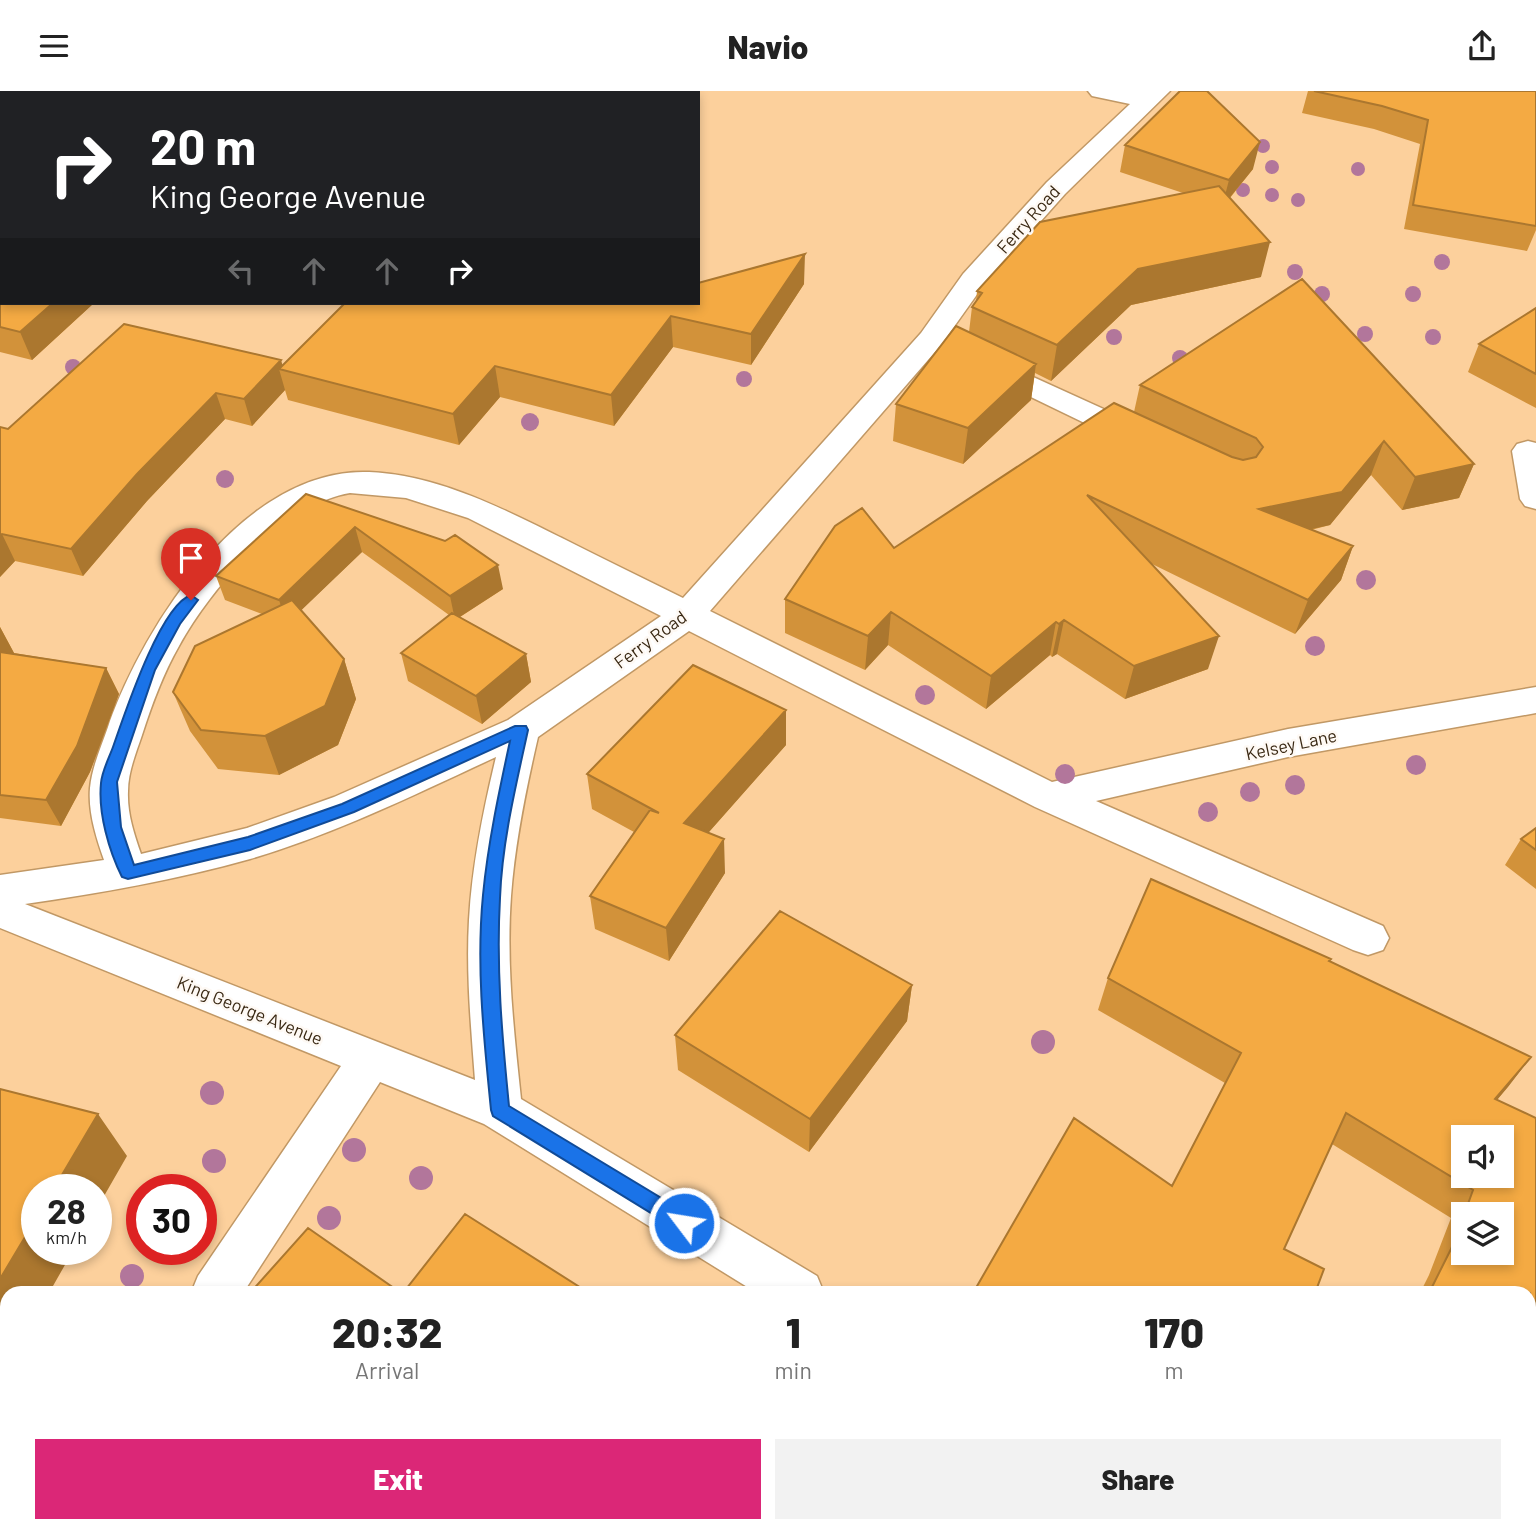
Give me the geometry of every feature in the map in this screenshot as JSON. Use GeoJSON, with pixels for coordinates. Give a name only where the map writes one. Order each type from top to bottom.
{"type":"FeatureCollection","features":[{"type":"Feature","properties":{"kind":"street"},"geometry":{"type":"LineString","coordinates":[[1100,91],[1151,96]]}},
{"type":"Feature","properties":{"kind":"street","name":"Ferry Road"},"geometry":{"type":"LineString","coordinates":[[0,891],[128,873],[250,843],[348,808],[520,730],[687,615],[931,339],[973,280],[1028,218],[1151,96]]}},
{"type":"Feature","properties":{"kind":"street"},"geometry":{"type":"LineString","coordinates":[[931,339],[1171,451]]}},
{"type":"Feature","properties":{"kind":"street"},"geometry":{"type":"LineString","coordinates":[[1528,451],[1536,499]]}},
{"type":"Feature","properties":{"kind":"street"},"geometry":{"type":"LineString","coordinates":[[128,873],[113,827],[109,782],[147,670],[174,621],[224,559],[285,508],[327,486],[372,481],[408,487],[479,510],[1049,797],[1368,938]]}},
{"type":"Feature","properties":{"kind":"street","name":"Kelsey Lane"},"geometry":{"type":"LineString","coordinates":[[1049,797],[1288,743],[1536,701]]}},
{"type":"Feature","properties":{"kind":"street"},"geometry":{"type":"LineString","coordinates":[[500,1110],[490,1002],[491,896],[520,730]]}},
{"type":"Feature","properties":{"kind":"street","name":"King George Avenue"},"geometry":{"type":"LineString","coordinates":[[0,911],[500,1110],[789,1286]]}},
{"type":"Feature","properties":{"kind":"street"},"geometry":{"type":"LineString","coordinates":[[220,1286],[372,1059]]}},
{"type":"Feature","properties":{"kind":"building"},"geometry":{"type":"Polygon","coordinates":[[[1180,91],[1207,91],[1260,142],[1229,180],[1125,145],[1180,91]]]}},
{"type":"Feature","properties":{"kind":"building"},"geometry":{"type":"Polygon","coordinates":[[[1314,91],[1536,91],[1536,226],[1413,205],[1428,120],[1382,106],[1314,91]]]}},
{"type":"Feature","properties":{"kind":"building"},"geometry":{"type":"Polygon","coordinates":[[[1219,186],[1270,242],[1138,269],[1057,345],[972,307],[982,293],[977,291],[1040,222],[1219,186]]]}},
{"type":"Feature","properties":{"kind":"building"},"geometry":{"type":"Polygon","coordinates":[[[805,254],[751,334],[671,316],[611,395],[495,366],[453,414],[279,369],[343,305],[700,305],[700,282],[805,254]]]}},
{"type":"Feature","properties":{"kind":"building"},"geometry":{"type":"Polygon","coordinates":[[[1302,279],[1474,464],[1415,477],[1384,441],[1342,492],[1259,509],[1353,546],[1308,600],[1087,495],[1219,636],[1134,666],[1064,620],[1059,624],[1056,622],[991,676],[891,612],[868,636],[785,599],[835,526],[862,508],[894,548],[1114,403],[1232,457],[1243,460],[1256,457],[1263,447],[1256,438],[1140,385],[1302,279]]]}},
{"type":"Feature","properties":{"kind":"building"},"geometry":{"type":"Polygon","coordinates":[[[0,305],[51,305],[20,332],[0,327],[0,305]]]}},
{"type":"Feature","properties":{"kind":"building"},"geometry":{"type":"Polygon","coordinates":[[[1536,308],[1536,374],[1479,344],[1536,308]]]}},
{"type":"Feature","properties":{"kind":"building"},"geometry":{"type":"Polygon","coordinates":[[[124,324],[281,360],[244,399],[216,393],[137,474],[71,549],[2,534],[0,536],[0,427],[8,429],[124,324]]]}},
{"type":"Feature","properties":{"kind":"building"},"geometry":{"type":"Polygon","coordinates":[[[956,326],[1036,364],[968,428],[896,404],[956,326]]]}},
{"type":"Feature","properties":{"kind":"building"},"geometry":{"type":"Polygon","coordinates":[[[306,494],[445,541],[455,535],[498,565],[450,596],[355,527],[279,600],[216,576],[306,494]]]}},
{"type":"Feature","properties":{"kind":"building"},"geometry":{"type":"Polygon","coordinates":[[[292,600],[344,659],[325,706],[265,736],[201,730],[173,692],[195,646],[292,600]]]}},
{"type":"Feature","properties":{"kind":"building"},"geometry":{"type":"Polygon","coordinates":[[[452,613],[526,654],[476,696],[401,653],[452,613]]]}},
{"type":"Feature","properties":{"kind":"building"},"geometry":{"type":"Polygon","coordinates":[[[0,652],[106,668],[77,746],[46,800],[0,795],[0,652]]]}},
{"type":"Feature","properties":{"kind":"building"},"geometry":{"type":"Polygon","coordinates":[[[693,665],[786,710],[684,823],[724,839],[666,928],[590,896],[650,810],[659,813],[587,774],[693,665]]]}},
{"type":"Feature","properties":{"kind":"building"},"geometry":{"type":"Polygon","coordinates":[[[1536,828],[1536,850],[1521,839],[1536,828]]]}},
{"type":"Feature","properties":{"kind":"building"},"geometry":{"type":"Polygon","coordinates":[[[1151,879],[1331,959],[1329,961],[1531,1057],[1495,1099],[1536,1118],[1536,1286],[1432,1286],[1451,1249],[1451,1265],[1514,1265],[1514,1202],[1469,1202],[1473,1190],[1470,1188],[1514,1188],[1514,1125],[1451,1125],[1451,1177],[1346,1113],[1284,1249],[1324,1269],[1318,1286],[977,1286],[1074,1118],[1172,1186],[1241,1053],[1108,978],[1151,879]]]}},
{"type":"Feature","properties":{"kind":"building"},"geometry":{"type":"Polygon","coordinates":[[[780,911],[912,985],[810,1119],[675,1035],[780,911]]]}},
{"type":"Feature","properties":{"kind":"building"},"geometry":{"type":"Polygon","coordinates":[[[0,1089],[98,1114],[62,1174],[21,1174],[21,1244],[0,1279],[0,1089]]]}},
{"type":"Feature","properties":{"kind":"building"},"geometry":{"type":"Polygon","coordinates":[[[465,1214],[578,1286],[408,1286],[465,1214]]]}},
{"type":"Feature","properties":{"kind":"building"},"geometry":{"type":"Polygon","coordinates":[[[308,1228],[391,1286],[256,1286],[308,1228]]]}},
{"type":"Feature","properties":{"kind":"route"},"geometry":{"type":"LineString","coordinates":[[191,600],[174,621],[147,670],[109,782],[113,827],[128,873],[250,843],[348,808],[520,730],[491,896],[490,1002],[500,1110],[684,1223]]}}]}
